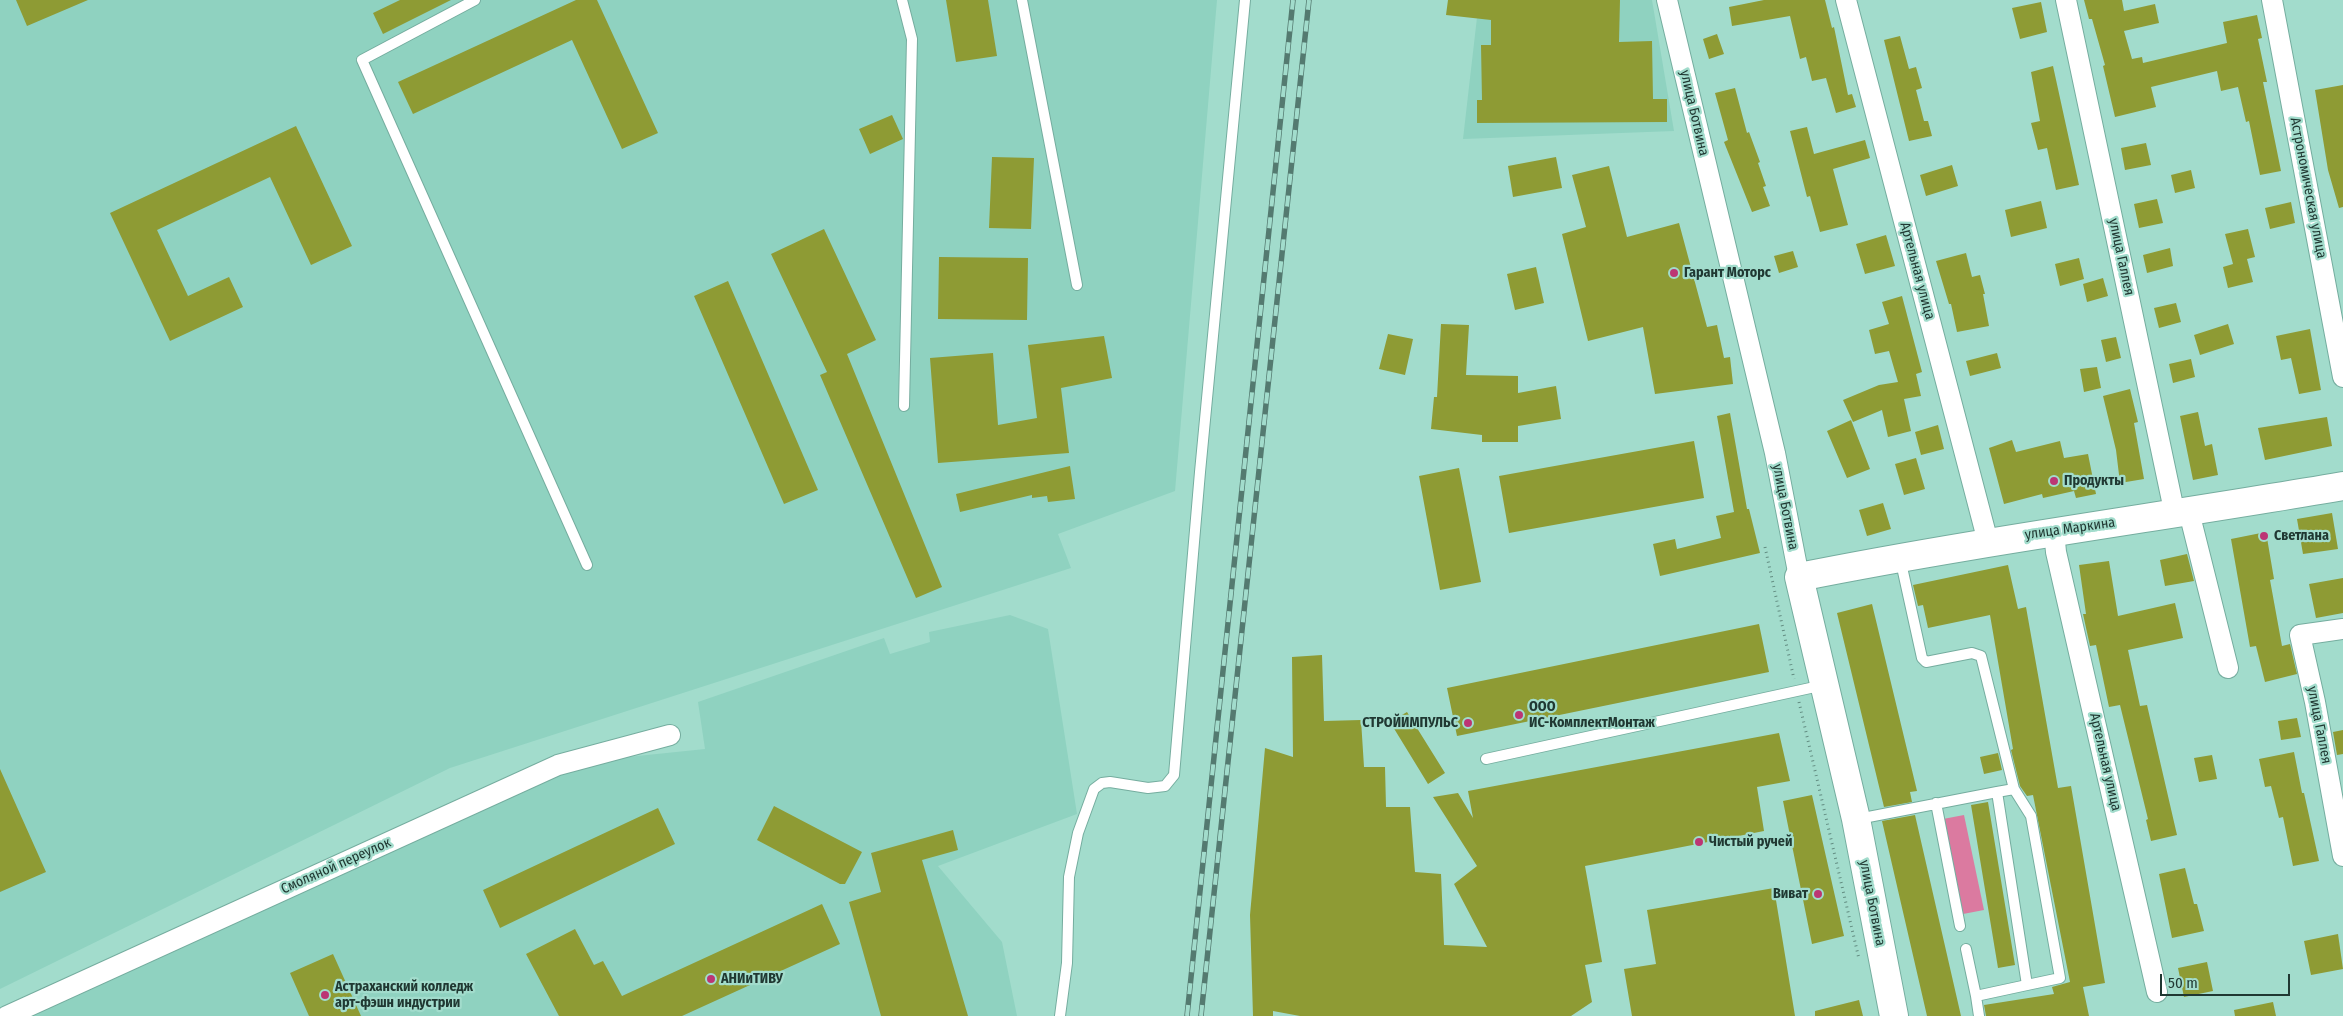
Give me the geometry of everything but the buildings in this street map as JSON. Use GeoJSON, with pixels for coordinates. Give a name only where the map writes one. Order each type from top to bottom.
{"type":"FeatureCollection","features":[{"type":"Feature","properties":{"kind":"street","name":"улица Ботвина"},"geometry":{"type":"LineString","coordinates":[[1667,0],[1775,453],[1798,577],[1856,819],[1894,1016]]}},
{"type":"Feature","properties":{"kind":"street","name":"Артельная улица"},"geometry":{"type":"LineString","coordinates":[[1846,0],[1988,542]]}},
{"type":"Feature","properties":{"kind":"street","name":"улица Галлея"},"geometry":{"type":"LineString","coordinates":[[2066,0],[2182,514],[2228,668]]}},
{"type":"Feature","properties":{"kind":"street","name":"Астрономическая улица"},"geometry":{"type":"LineString","coordinates":[[2272,0],[2343,377]]}},
{"type":"Feature","properties":{"kind":"street","name":"улица Маркина"},"geometry":{"type":"LineString","coordinates":[[1798,577],[1988,542],[2182,514],[2343,486]]}},
{"type":"Feature","properties":{"kind":"street","name":"Артельная улица"},"geometry":{"type":"LineString","coordinates":[[2054,531],[2058,561],[2158,992]]}},
{"type":"Feature","properties":{"kind":"street","name":"улица Галлея"},"geometry":{"type":"LineString","coordinates":[[2343,629],[2300,636],[2315,702],[2343,856]]}},
{"type":"Feature","properties":{"kind":"street","name":"Смоляной переулок"},"geometry":{"type":"LineString","coordinates":[[7,1016],[558,765],[670,734]]}},
{"type":"Feature","properties":{"kind":"lane"},"geometry":{"type":"LineString","coordinates":[[476,0],[362,60],[587,565]]}},
{"type":"Feature","properties":{"kind":"lane"},"geometry":{"type":"LineString","coordinates":[[902,0],[912,39],[904,406]]}},
{"type":"Feature","properties":{"kind":"lane"},"geometry":{"type":"LineString","coordinates":[[1022,0],[1077,285]]}},
{"type":"Feature","properties":{"kind":"lane"},"geometry":{"type":"LineString","coordinates":[[1060,1016],[1067,962],[1069,877],[1078,832],[1094,789],[1102,783],[1110,782],[1148,788],[1165,786],[1174,775],[1200,472],[1245,0]]}},
{"type":"Feature","properties":{"kind":"lane"},"geometry":{"type":"LineString","coordinates":[[1900,557],[1922,658],[1926,662],[1972,654],[1981,656],[2014,789],[2031,816],[2060,978],[1976,996]]}},
{"type":"Feature","properties":{"kind":"lane"},"geometry":{"type":"LineString","coordinates":[[1486,759],[1824,685]]}},
{"type":"Feature","properties":{"kind":"lane"},"geometry":{"type":"LineString","coordinates":[[1856,819],[2014,789]]}},
{"type":"Feature","properties":{"kind":"lane"},"geometry":{"type":"LineString","coordinates":[[1997,792],[2027,985]]}},
{"type":"Feature","properties":{"kind":"lane"},"geometry":{"type":"LineString","coordinates":[[1936,803],[1960,926]]}},
{"type":"Feature","properties":{"kind":"lane"},"geometry":{"type":"LineString","coordinates":[[1966,949],[1979,1016]]}},
{"type":"Feature","properties":{"kind":"path"},"geometry":{"type":"LineString","coordinates":[[1765,547],[1796,692],[1861,968]]}},
{"type":"Feature","properties":{"kind":"shaded area"},"geometry":{"type":"Polygon","coordinates":[[[0,0],[1217,0],[1175,491],[1058,534],[1071,568],[450,768],[0,989],[0,0]]]}},
{"type":"Feature","properties":{"kind":"shaded area"},"geometry":{"type":"Polygon","coordinates":[[[1479,0],[1652,0],[1674,131],[1463,139],[1479,0]]]}},
{"type":"Feature","properties":{"kind":"shaded area"},"geometry":{"type":"Polygon","coordinates":[[[1010,615],[1048,629],[1077,814],[938,866],[1002,942],[1017,1016],[32,1016],[224,928],[322,876],[589,761],[705,749],[698,702],[884,638],[890,654],[930,642],[929,632],[1010,615]]]}},
{"type":"Feature","properties":{"kind":"shaded area"},"geometry":{"type":"Polygon","coordinates":[[[1964,815],[1984,910],[1963,914],[1943,819],[1964,815]]]}},
{"type":"Feature","properties":{"kind":"railway"},"geometry":{"type":"LineString","coordinates":[[1187,1016],[1293,0]]}},
{"type":"Feature","properties":{"kind":"railway"},"geometry":{"type":"LineString","coordinates":[[1201,1016],[1309,0]]}},
{"type":"Feature","properties":{"kind":"place","name":"Гарант Моторс"},"geometry":{"type":"Point","coordinates":[1674,273]}},
{"type":"Feature","properties":{"kind":"place","name":"Продукты"},"geometry":{"type":"Point","coordinates":[2054,481]}},
{"type":"Feature","properties":{"kind":"place","name":"Светлана"},"geometry":{"type":"Point","coordinates":[2264,536]}},
{"type":"Feature","properties":{"kind":"place","name":"ООО ИС-КомплектМонтаж"},"geometry":{"type":"Point","coordinates":[1519,715]}},
{"type":"Feature","properties":{"kind":"place","name":"СТРОЙИМПУЛЬС"},"geometry":{"type":"Point","coordinates":[1468,723]}},
{"type":"Feature","properties":{"kind":"place","name":"Чистый ручей"},"geometry":{"type":"Point","coordinates":[1699,842]}},
{"type":"Feature","properties":{"kind":"place","name":"Виват"},"geometry":{"type":"Point","coordinates":[1818,894]}},
{"type":"Feature","properties":{"kind":"place","name":"АНИиТИВУ"},"geometry":{"type":"Point","coordinates":[711,979]}},
{"type":"Feature","properties":{"kind":"place","name":"Астраханский колледж арт-фэшн индустрии"},"geometry":{"type":"Point","coordinates":[325,995]}}]}
